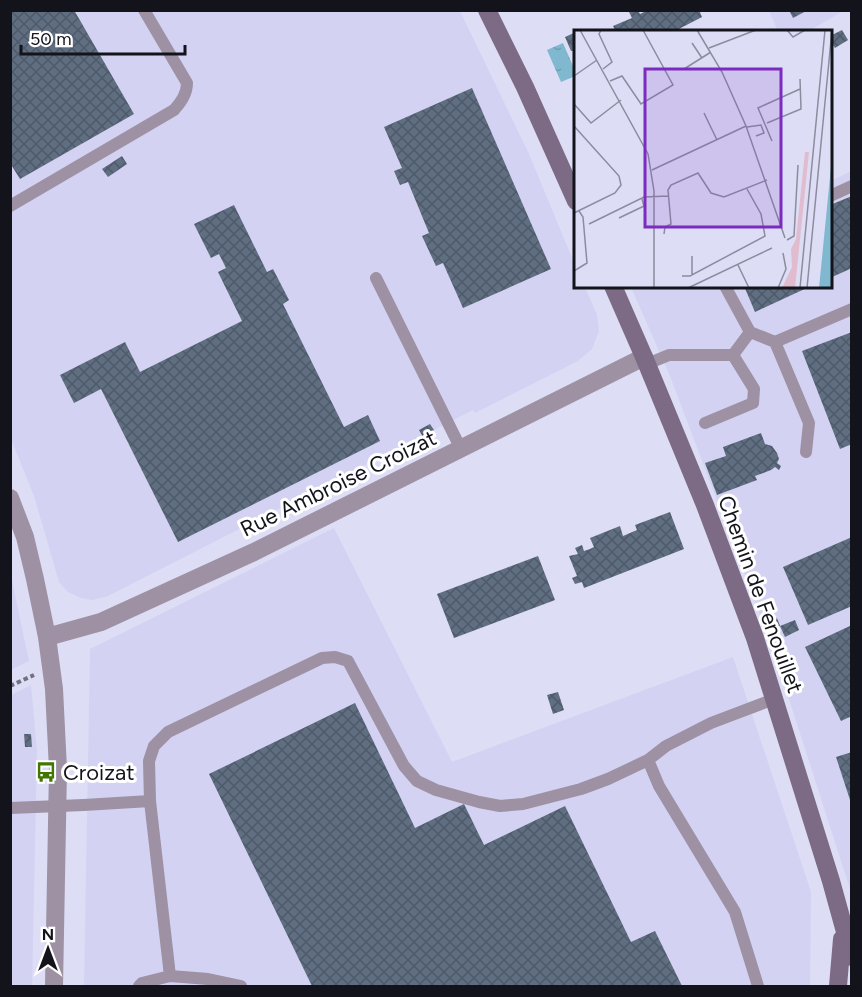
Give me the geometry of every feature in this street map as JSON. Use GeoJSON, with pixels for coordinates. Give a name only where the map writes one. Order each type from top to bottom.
{"type":"FeatureCollection","features":[{"type":"Feature","properties":{"kind":"street"},"geometry":{"type":"LineString","coordinates":[[488,10],[574,197]]}},
{"type":"Feature","properties":{"kind":"street","name":"Chemin de Fenouillet"},"geometry":{"type":"LineString","coordinates":[[614,288],[646,360],[709,516],[755,638],[831,881],[852,957]]}},
{"type":"Feature","properties":{"kind":"street","name":"Rue Ambroise Croizat"},"geometry":{"type":"LineString","coordinates":[[47,637],[101,622],[171,591],[646,360]]}},
{"type":"Feature","properties":{"kind":"street"},"geometry":{"type":"LineString","coordinates":[[10,498],[25,537],[47,637],[56,711],[58,806],[54,987]]}},
{"type":"Feature","properties":{"kind":"street","name":"Chemin de Fenouillet"},"geometry":{"type":"LineString","coordinates":[[838,987],[843,925]]}},
{"type":"Feature","properties":{"kind":"lane"},"geometry":{"type":"LineString","coordinates":[[10,206],[174,110],[182,101],[187,83],[144,10]]}},
{"type":"Feature","properties":{"kind":"lane"},"geometry":{"type":"LineString","coordinates":[[832,196],[852,186]]}},
{"type":"Feature","properties":{"kind":"lane"},"geometry":{"type":"LineString","coordinates":[[376,278],[461,449]]}},
{"type":"Feature","properties":{"kind":"lane"},"geometry":{"type":"LineString","coordinates":[[726,288],[750,332],[775,342],[852,309]]}},
{"type":"Feature","properties":{"kind":"lane"},"geometry":{"type":"LineString","coordinates":[[734,355],[750,332]]}},
{"type":"Feature","properties":{"kind":"lane"},"geometry":{"type":"LineString","coordinates":[[775,342],[809,423],[806,452]]}},
{"type":"Feature","properties":{"kind":"lane"},"geometry":{"type":"LineString","coordinates":[[646,360],[669,355],[734,355]]}},
{"type":"Feature","properties":{"kind":"lane"},"geometry":{"type":"LineString","coordinates":[[705,423],[753,403],[754,389],[734,355]]}},
{"type":"Feature","properties":{"kind":"lane"},"geometry":{"type":"LineString","coordinates":[[170,975],[150,801],[148,761],[154,746],[168,732],[321,658],[335,657],[348,661],[404,766],[417,780],[436,790],[500,806],[523,804],[581,789],[608,779],[648,760],[666,746],[711,723],[774,699]]}},
{"type":"Feature","properties":{"kind":"lane"},"geometry":{"type":"LineString","coordinates":[[648,760],[659,786],[735,912],[758,987]]}},
{"type":"Feature","properties":{"kind":"lane"},"geometry":{"type":"LineString","coordinates":[[10,808],[150,801]]}},
{"type":"Feature","properties":{"kind":"lane"},"geometry":{"type":"LineString","coordinates":[[139,987],[142,983],[170,975],[208,979],[241,987]]}},
{"type":"Feature","properties":{"kind":"path"},"geometry":{"type":"LineString","coordinates":[[10,686],[40,672]]}},
{"type":"Feature","properties":{"kind":"shaded area"},"geometry":{"type":"Polygon","coordinates":[[[10,11],[460,11],[529,154],[574,263],[574,288],[585,288],[597,315],[599,331],[592,349],[578,361],[475,413],[473,410],[108,596],[92,600],[68,592],[59,582],[34,496],[11,439],[10,11]]]}},
{"type":"Feature","properties":{"kind":"shaded area"},"geometry":{"type":"Polygon","coordinates":[[[769,11],[843,11],[810,30],[778,30],[769,11]]]}},
{"type":"Feature","properties":{"kind":"shaded area"},"geometry":{"type":"Polygon","coordinates":[[[851,171],[851,892],[772,646],[670,376],[631,288],[832,288],[832,180],[851,171]]]}},
{"type":"Feature","properties":{"kind":"shaded area"},"geometry":{"type":"Polygon","coordinates":[[[334,528],[452,762],[733,657],[811,892],[810,986],[84,986],[90,649],[334,528]]]}},
{"type":"Feature","properties":{"kind":"shaded area"},"geometry":{"type":"Polygon","coordinates":[[[10,571],[29,661],[11,670],[10,670],[10,571]]]}},
{"type":"Feature","properties":{"kind":"shaded area"},"geometry":{"type":"Polygon","coordinates":[[[31,685],[37,751],[32,986],[11,986],[11,695],[31,685]]]}},
{"type":"Feature","properties":{"kind":"water"},"geometry":{"type":"Polygon","coordinates":[[[563,43],[574,66],[574,76],[561,82],[547,50],[563,43]]]}},
{"type":"Feature","properties":{"kind":"building"},"geometry":{"type":"Polygon","coordinates":[[[10,10],[74,10],[134,114],[20,179],[10,163],[10,10]]]}},
{"type":"Feature","properties":{"kind":"building"},"geometry":{"type":"Polygon","coordinates":[[[628,10],[638,10],[640,14],[648,10],[699,10],[702,17],[677,30],[615,30],[613,26],[632,18],[628,10]]]}},
{"type":"Feature","properties":{"kind":"building"},"geometry":{"type":"Polygon","coordinates":[[[789,10],[808,10],[793,18],[789,10]]]}},
{"type":"Feature","properties":{"kind":"building"},"geometry":{"type":"Polygon","coordinates":[[[842,30],[848,40],[835,48],[832,44],[832,35],[842,30]]]}},
{"type":"Feature","properties":{"kind":"building"},"geometry":{"type":"Polygon","coordinates":[[[574,33],[574,50],[571,51],[565,37],[574,33]]]}},
{"type":"Feature","properties":{"kind":"building"},"geometry":{"type":"Polygon","coordinates":[[[472,88],[551,269],[463,308],[443,263],[436,266],[422,236],[429,233],[408,182],[400,185],[394,171],[402,168],[384,127],[472,88]]]}},
{"type":"Feature","properties":{"kind":"building"},"geometry":{"type":"Polygon","coordinates":[[[122,156],[127,164],[108,177],[102,169],[122,156]]]}},
{"type":"Feature","properties":{"kind":"building"},"geometry":{"type":"Polygon","coordinates":[[[852,196],[852,268],[832,277],[832,204],[852,196]]]}},
{"type":"Feature","properties":{"kind":"building"},"geometry":{"type":"Polygon","coordinates":[[[234,205],[267,272],[273,269],[289,300],[283,304],[344,427],[368,415],[380,441],[178,542],[101,389],[74,403],[60,375],[125,342],[140,372],[242,321],[218,272],[226,268],[219,254],[211,258],[194,224],[234,205]]]}},
{"type":"Feature","properties":{"kind":"building"},"geometry":{"type":"Polygon","coordinates":[[[745,288],[807,288],[755,312],[745,288]]]}},
{"type":"Feature","properties":{"kind":"building"},"geometry":{"type":"Polygon","coordinates":[[[852,332],[852,444],[840,449],[802,351],[852,332]]]}},
{"type":"Feature","properties":{"kind":"building"},"geometry":{"type":"Polygon","coordinates":[[[430,424],[434,430],[423,437],[419,430],[430,424]]]}},
{"type":"Feature","properties":{"kind":"building"},"geometry":{"type":"Polygon","coordinates":[[[761,433],[765,444],[772,446],[777,453],[779,459],[777,463],[781,466],[779,470],[775,467],[755,476],[757,480],[717,495],[705,463],[726,456],[723,447],[761,433]]]}},
{"type":"Feature","properties":{"kind":"building"},"geometry":{"type":"Polygon","coordinates":[[[670,512],[684,549],[584,588],[582,582],[575,584],[572,578],[577,576],[569,556],[578,554],[575,548],[582,545],[584,551],[590,549],[594,547],[590,538],[620,526],[623,536],[637,530],[635,525],[670,512]]]}},
{"type":"Feature","properties":{"kind":"building"},"geometry":{"type":"Polygon","coordinates":[[[852,537],[852,606],[808,625],[783,567],[852,537]]]}},
{"type":"Feature","properties":{"kind":"building"},"geometry":{"type":"Polygon","coordinates":[[[538,556],[555,600],[454,638],[437,594],[538,556]]]}},
{"type":"Feature","properties":{"kind":"building"},"geometry":{"type":"Polygon","coordinates":[[[777,618],[780,626],[774,629],[771,620],[777,618]]]}},
{"type":"Feature","properties":{"kind":"building"},"geometry":{"type":"Polygon","coordinates":[[[795,620],[799,630],[785,637],[780,626],[795,620]]]}},
{"type":"Feature","properties":{"kind":"building"},"geometry":{"type":"Polygon","coordinates":[[[852,625],[852,716],[841,721],[805,647],[852,625]]]}},
{"type":"Feature","properties":{"kind":"building"},"geometry":{"type":"Polygon","coordinates":[[[558,692],[564,710],[553,714],[547,695],[558,692]]]}},
{"type":"Feature","properties":{"kind":"building"},"geometry":{"type":"Polygon","coordinates":[[[355,703],[415,828],[464,804],[484,845],[565,806],[631,942],[655,931],[682,986],[312,986],[209,774],[355,703]]]}},
{"type":"Feature","properties":{"kind":"building"},"geometry":{"type":"Polygon","coordinates":[[[24,734],[31,734],[32,747],[25,747],[24,734]]]}},
{"type":"Feature","properties":{"kind":"building"},"geometry":{"type":"Polygon","coordinates":[[[852,752],[852,803],[851,803],[836,757],[852,752]]]}},
{"type":"Feature","properties":{"kind":"place","name":"Croizat"},"geometry":{"type":"Point","coordinates":[46,772]}}]}
